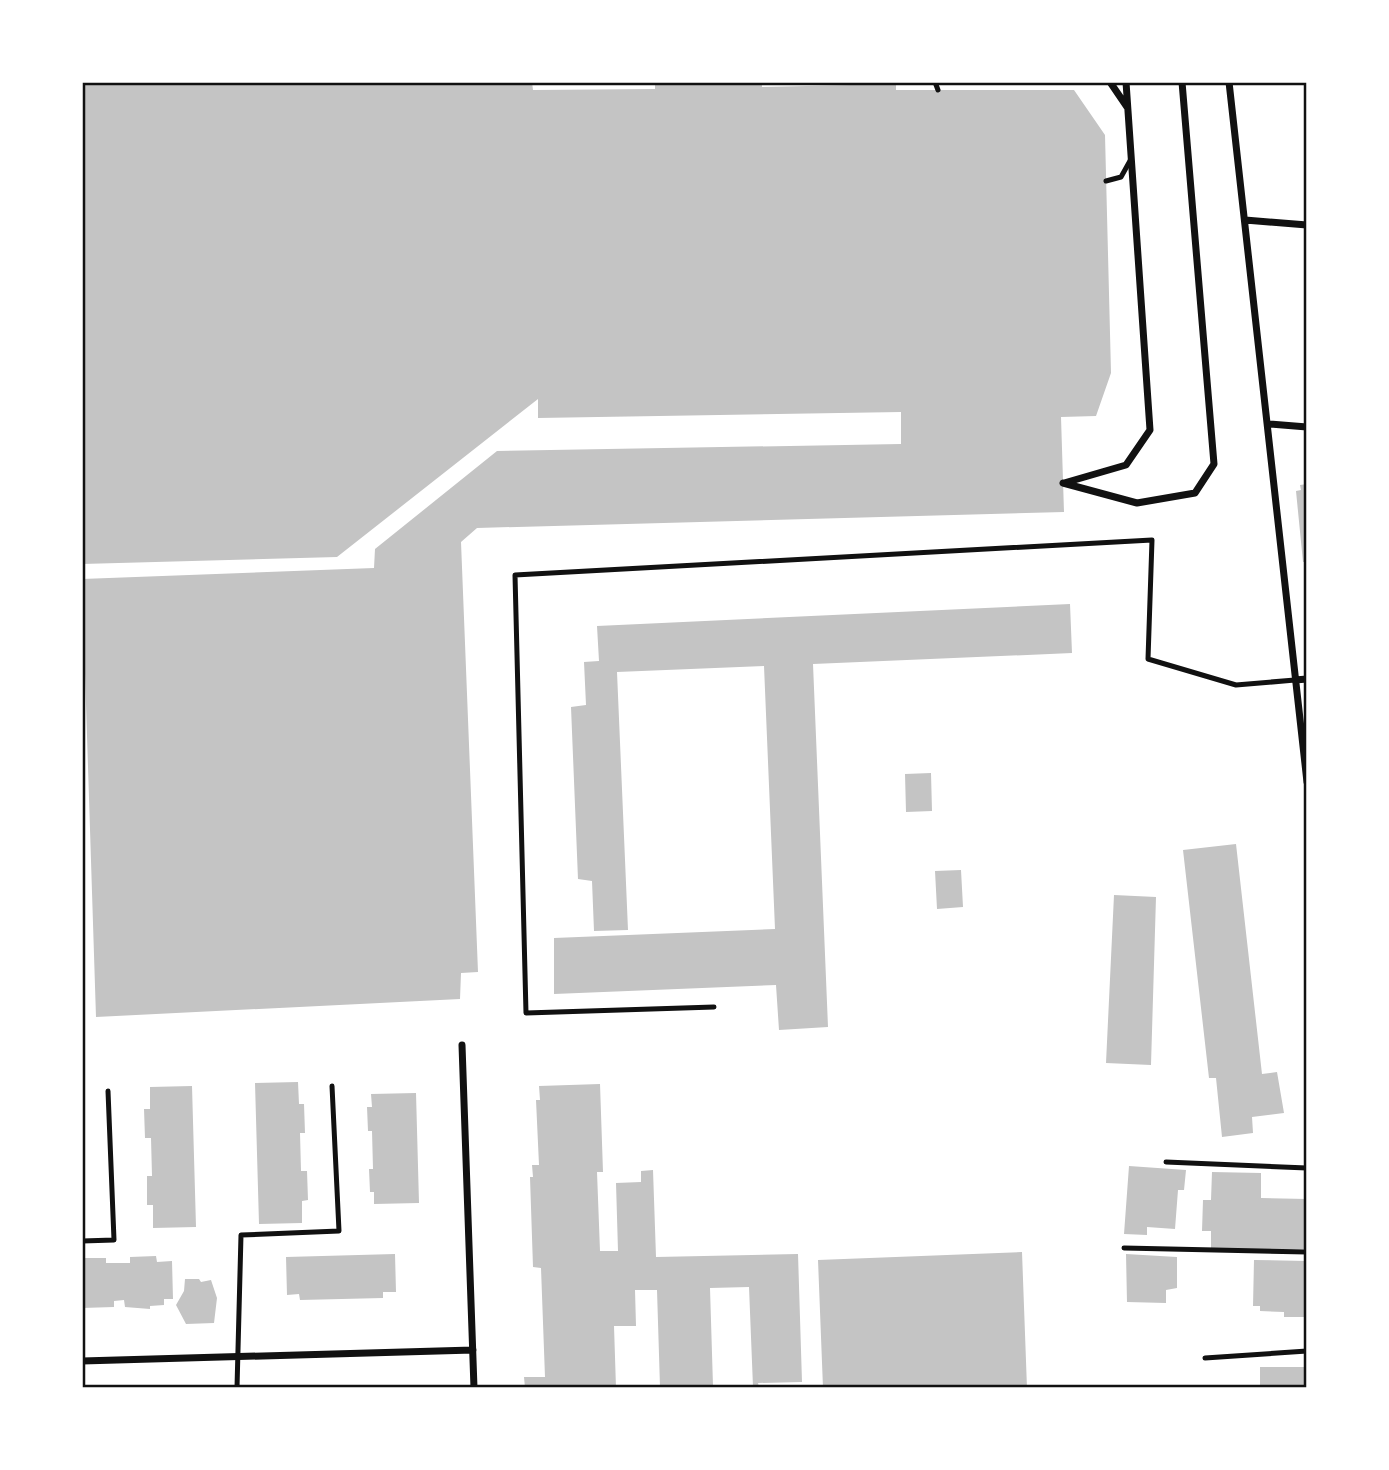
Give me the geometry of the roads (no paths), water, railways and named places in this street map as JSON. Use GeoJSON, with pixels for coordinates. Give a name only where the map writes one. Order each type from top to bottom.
{"type":"FeatureCollection","features":[{"type":"Feature","properties":{"kind":"street"},"geometry":{"type":"LineString","coordinates":[[1110,82],[1128,107]]}},
{"type":"Feature","properties":{"kind":"street"},"geometry":{"type":"LineString","coordinates":[[1126,82],[1150,430],[1126,465],[1063,483],[1138,503],[1195,493],[1214,464],[1182,82]]}},
{"type":"Feature","properties":{"kind":"street"},"geometry":{"type":"LineString","coordinates":[[1229,82],[1307,782]]}},
{"type":"Feature","properties":{"kind":"street"},"geometry":{"type":"LineString","coordinates":[[1245,220],[1307,225]]}},
{"type":"Feature","properties":{"kind":"street"},"geometry":{"type":"LineString","coordinates":[[1269,424],[1307,427]]}},
{"type":"Feature","properties":{"kind":"street"},"geometry":{"type":"LineString","coordinates":[[1295,680],[1307,679]]}},
{"type":"Feature","properties":{"kind":"street"},"geometry":{"type":"LineString","coordinates":[[462,1045],[474,1388]]}},
{"type":"Feature","properties":{"kind":"street"},"geometry":{"type":"LineString","coordinates":[[82,1362],[473,1350]]}},
{"type":"Feature","properties":{"kind":"lane"},"geometry":{"type":"LineString","coordinates":[[935,82],[938,90]]}},
{"type":"Feature","properties":{"kind":"lane"},"geometry":{"type":"LineString","coordinates":[[1106,181],[1121,177],[1131,159]]}},
{"type":"Feature","properties":{"kind":"lane"},"geometry":{"type":"LineString","coordinates":[[714,1007],[526,1013],[515,575],[1152,540],[1148,659],[1236,685],[1295,680]]}},
{"type":"Feature","properties":{"kind":"lane"},"geometry":{"type":"LineString","coordinates":[[237,1388],[241,1235],[339,1231],[332,1086]]}},
{"type":"Feature","properties":{"kind":"lane"},"geometry":{"type":"LineString","coordinates":[[82,1241],[114,1240],[108,1091]]}},
{"type":"Feature","properties":{"kind":"lane"},"geometry":{"type":"LineString","coordinates":[[1166,1162],[1307,1168]]}},
{"type":"Feature","properties":{"kind":"lane"},"geometry":{"type":"LineString","coordinates":[[1124,1248],[1307,1252]]}},
{"type":"Feature","properties":{"kind":"lane"},"geometry":{"type":"LineString","coordinates":[[1205,1358],[1307,1351]]}}]}
